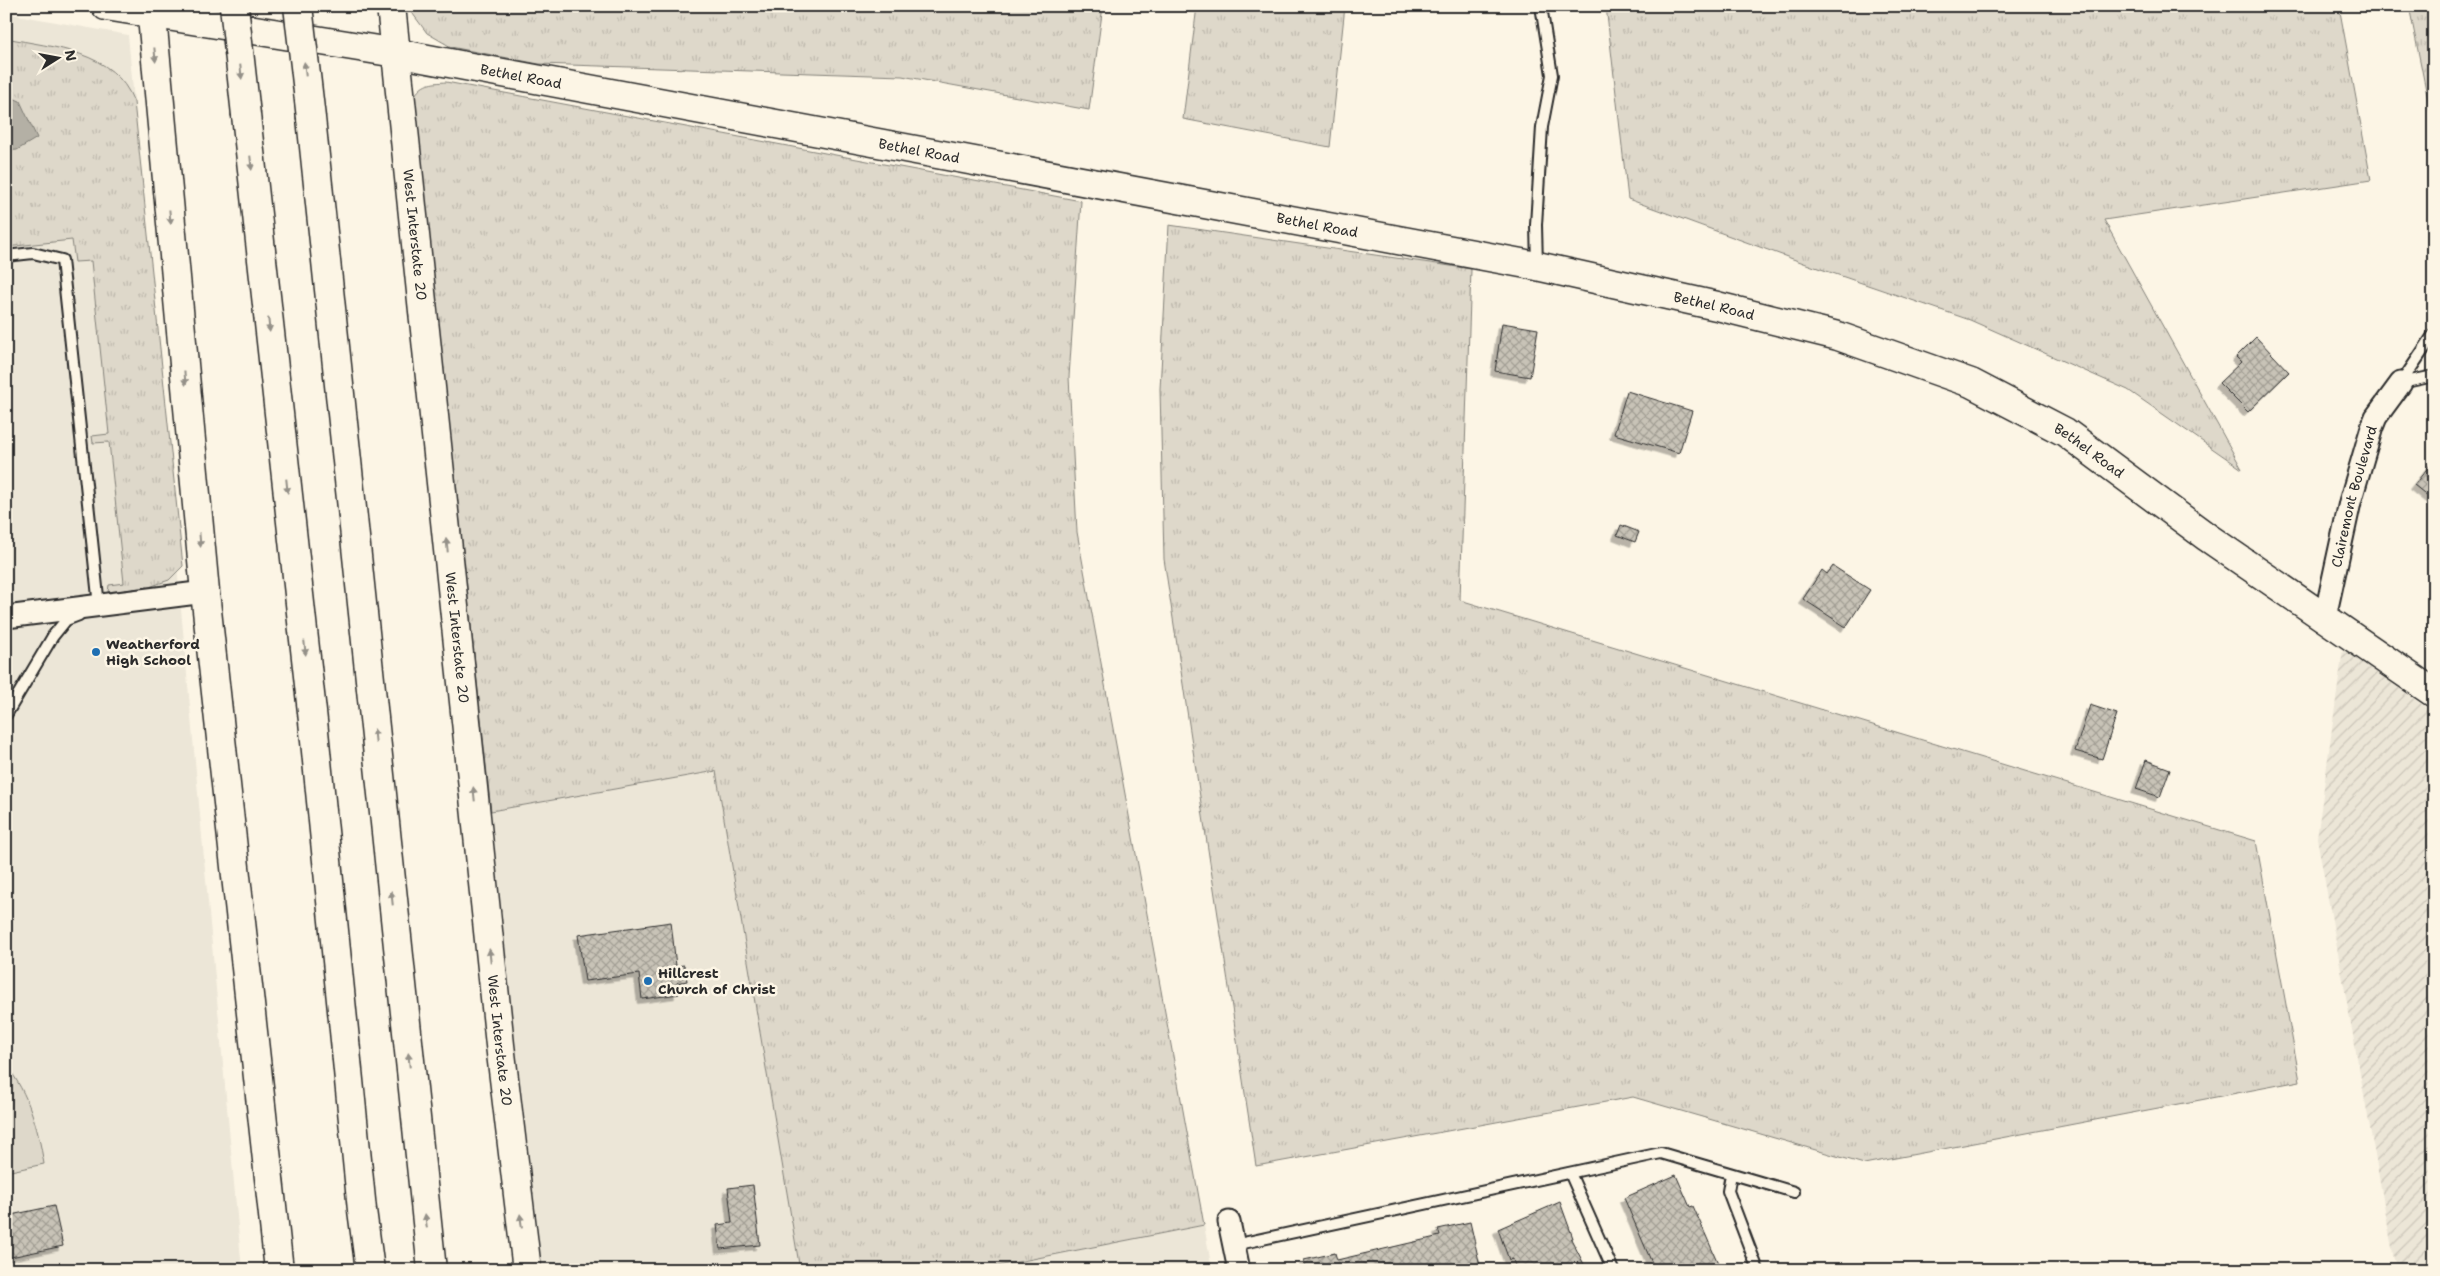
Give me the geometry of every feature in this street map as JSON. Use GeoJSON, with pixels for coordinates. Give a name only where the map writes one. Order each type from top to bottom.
{"type":"FeatureCollection","features":[{"type":"Feature","properties":{"kind":"main road","name":"Bethel Road"},"geometry":{"type":"LineString","coordinates":[[106,6],[151,10],[396,53],[1537,266],[1717,306],[1838,336],[1971,382],[2065,432],[2207,537],[2434,693]]}},
{"type":"Feature","properties":{"kind":"main road"},"geometry":{"type":"LineString","coordinates":[[234,6],[312,711],[361,1200],[370,1270]]}},
{"type":"Feature","properties":{"kind":"main road"},"geometry":{"type":"LineString","coordinates":[[298,6],[432,1270]]}},
{"type":"Feature","properties":{"kind":"main road","name":"West Interstate 20"},"geometry":{"type":"LineString","coordinates":[[391,6],[500,1045],[526,1270]]}},
{"type":"Feature","properties":{"kind":"main road"},"geometry":{"type":"LineString","coordinates":[[151,10],[205,592],[279,1270]]}},
{"type":"Feature","properties":{"kind":"street","name":"Clairemont Boulevard"},"geometry":{"type":"LineString","coordinates":[[2325,617],[2350,502],[2372,426],[2376,417],[2401,383]]}},
{"type":"Feature","properties":{"kind":"street"},"geometry":{"type":"LineString","coordinates":[[6,617],[205,592]]}},
{"type":"Feature","properties":{"kind":"street"},"geometry":{"type":"LineString","coordinates":[[1229,1222],[1239,1270]]}},
{"type":"Feature","properties":{"kind":"lane"},"geometry":{"type":"LineString","coordinates":[[1537,266],[1536,225],[1542,127],[1552,75],[1541,6]]}},
{"type":"Feature","properties":{"kind":"lane"},"geometry":{"type":"LineString","coordinates":[[6,256],[33,253],[62,260],[99,606],[66,620],[53,636],[6,715]]}},
{"type":"Feature","properties":{"kind":"lane"},"geometry":{"type":"LineString","coordinates":[[2401,383],[2434,334]]}},
{"type":"Feature","properties":{"kind":"lane"},"geometry":{"type":"LineString","coordinates":[[2401,383],[2434,376]]}},
{"type":"Feature","properties":{"kind":"lane"},"geometry":{"type":"LineString","coordinates":[[1234,1245],[1661,1153],[1794,1192]]}},
{"type":"Feature","properties":{"kind":"lane"},"geometry":{"type":"LineString","coordinates":[[1570,1173],[1613,1270]]}},
{"type":"Feature","properties":{"kind":"lane"},"geometry":{"type":"LineString","coordinates":[[1731,1174],[1728,1191],[1758,1270]]}},
{"type":"Feature","properties":{"kind":"shaded area","name":"Weatherford High School"},"geometry":{"type":"Polygon","coordinates":[[[6,13],[128,35],[242,1270],[6,1270],[6,13]]]}},
{"type":"Feature","properties":{"kind":"shaded area"},"geometry":{"type":"Polygon","coordinates":[[[6,95],[20,101],[37,138],[17,150],[6,151],[6,95]]]}},
{"type":"Feature","properties":{"kind":"shaded area"},"geometry":{"type":"Polygon","coordinates":[[[2343,649],[2434,713],[2434,1270],[2396,1270],[2317,838],[2343,649]]]}},
{"type":"Feature","properties":{"kind":"shaded area"},"geometry":{"type":"Polygon","coordinates":[[[716,771],[800,1270],[537,1270],[491,811],[716,771]]]}},
{"type":"Feature","properties":{"kind":"shaded area"},"geometry":{"type":"Polygon","coordinates":[[[1204,1225],[1212,1270],[977,1270],[1204,1225]]]}},
{"type":"Feature","properties":{"kind":"green space"},"geometry":{"type":"Polygon","coordinates":[[[407,6],[1103,6],[1089,110],[902,76],[539,64],[451,47],[427,33],[407,6]]]}},
{"type":"Feature","properties":{"kind":"green space"},"geometry":{"type":"Polygon","coordinates":[[[1197,6],[1345,6],[1330,147],[1183,119],[1197,6]]]}},
{"type":"Feature","properties":{"kind":"green space"},"geometry":{"type":"Polygon","coordinates":[[[1606,6],[2339,6],[2371,180],[2104,220],[2242,469],[2128,390],[1970,320],[1812,266],[1628,199],[1606,6]]]}},
{"type":"Feature","properties":{"kind":"green space"},"geometry":{"type":"Polygon","coordinates":[[[2409,6],[2434,6],[2434,130],[2409,6]]]}},
{"type":"Feature","properties":{"kind":"green space"},"geometry":{"type":"Polygon","coordinates":[[[6,38],[62,49],[80,54],[97,62],[112,71],[125,85],[134,102],[183,566],[169,580],[149,587],[108,592],[109,585],[124,583],[109,442],[93,443],[92,436],[109,434],[91,261],[75,262],[72,240],[6,247],[6,38]]]}},
{"type":"Feature","properties":{"kind":"green space"},"geometry":{"type":"Polygon","coordinates":[[[446,82],[1081,201],[1069,377],[1077,532],[1204,1225],[977,1270],[800,1270],[716,771],[491,811],[414,97],[424,86],[446,82]]]}},
{"type":"Feature","properties":{"kind":"green space"},"geometry":{"type":"Polygon","coordinates":[[[1169,225],[1471,269],[1460,600],[2256,841],[2300,1081],[1864,1164],[1633,1097],[1256,1166],[1164,559],[1160,389],[1169,225]]]}},
{"type":"Feature","properties":{"kind":"green space"},"geometry":{"type":"Polygon","coordinates":[[[6,1065],[27,1100],[39,1137],[44,1164],[6,1172],[6,1065]]]}},
{"type":"Feature","properties":{"kind":"building"},"geometry":{"type":"Polygon","coordinates":[[[1502,323],[1538,329],[1530,377],[1495,371],[1502,323]]]}},
{"type":"Feature","properties":{"kind":"building"},"geometry":{"type":"Polygon","coordinates":[[[2256,337],[2289,372],[2248,412],[2219,383],[2241,362],[2236,357],[2256,337]]]}},
{"type":"Feature","properties":{"kind":"building"},"geometry":{"type":"Polygon","coordinates":[[[1627,391],[1692,411],[1679,453],[1614,434],[1627,391]]]}},
{"type":"Feature","properties":{"kind":"building"},"geometry":{"type":"Polygon","coordinates":[[[2434,460],[2434,501],[2414,485],[2434,460]]]}},
{"type":"Feature","properties":{"kind":"building"},"geometry":{"type":"Polygon","coordinates":[[[1621,525],[1639,532],[1635,542],[1617,535],[1621,525]]]}},
{"type":"Feature","properties":{"kind":"building"},"geometry":{"type":"Polygon","coordinates":[[[1833,566],[1870,590],[1846,627],[1803,599],[1822,570],[1827,574],[1833,566]]]}},
{"type":"Feature","properties":{"kind":"building"},"geometry":{"type":"Polygon","coordinates":[[[2090,705],[2117,714],[2102,759],[2075,751],[2090,705]]]}},
{"type":"Feature","properties":{"kind":"building"},"geometry":{"type":"Polygon","coordinates":[[[2146,760],[2170,769],[2160,797],[2136,789],[2146,760]]]}},
{"type":"Feature","properties":{"kind":"building"},"geometry":{"type":"Polygon","coordinates":[[[671,922],[676,966],[684,965],[687,981],[677,983],[679,994],[642,999],[639,974],[585,981],[578,935],[671,922]]]}},
{"type":"Feature","properties":{"kind":"building"},"geometry":{"type":"Polygon","coordinates":[[[1676,1175],[1690,1207],[1693,1206],[1721,1270],[1655,1270],[1624,1198],[1676,1175]]]}},
{"type":"Feature","properties":{"kind":"building"},"geometry":{"type":"Polygon","coordinates":[[[753,1185],[760,1245],[720,1249],[717,1225],[732,1223],[728,1188],[753,1185]]]}},
{"type":"Feature","properties":{"kind":"building"},"geometry":{"type":"Polygon","coordinates":[[[1560,1202],[1573,1238],[1571,1239],[1587,1270],[1516,1270],[1513,1259],[1509,1260],[1498,1229],[1560,1202]]]}},
{"type":"Feature","properties":{"kind":"building"},"geometry":{"type":"Polygon","coordinates":[[[54,1206],[63,1246],[6,1258],[6,1216],[54,1206]]]}},
{"type":"Feature","properties":{"kind":"building"},"geometry":{"type":"Polygon","coordinates":[[[1470,1222],[1481,1270],[1306,1270],[1304,1260],[1335,1253],[1337,1260],[1440,1236],[1438,1229],[1470,1222]]]}},
{"type":"Feature","properties":{"kind":"place","name":"Weatherford High School"},"geometry":{"type":"Point","coordinates":[96,652]}},
{"type":"Feature","properties":{"kind":"place","name":"Hillcrest Church of Christ"},"geometry":{"type":"Point","coordinates":[648,981]}}]}
